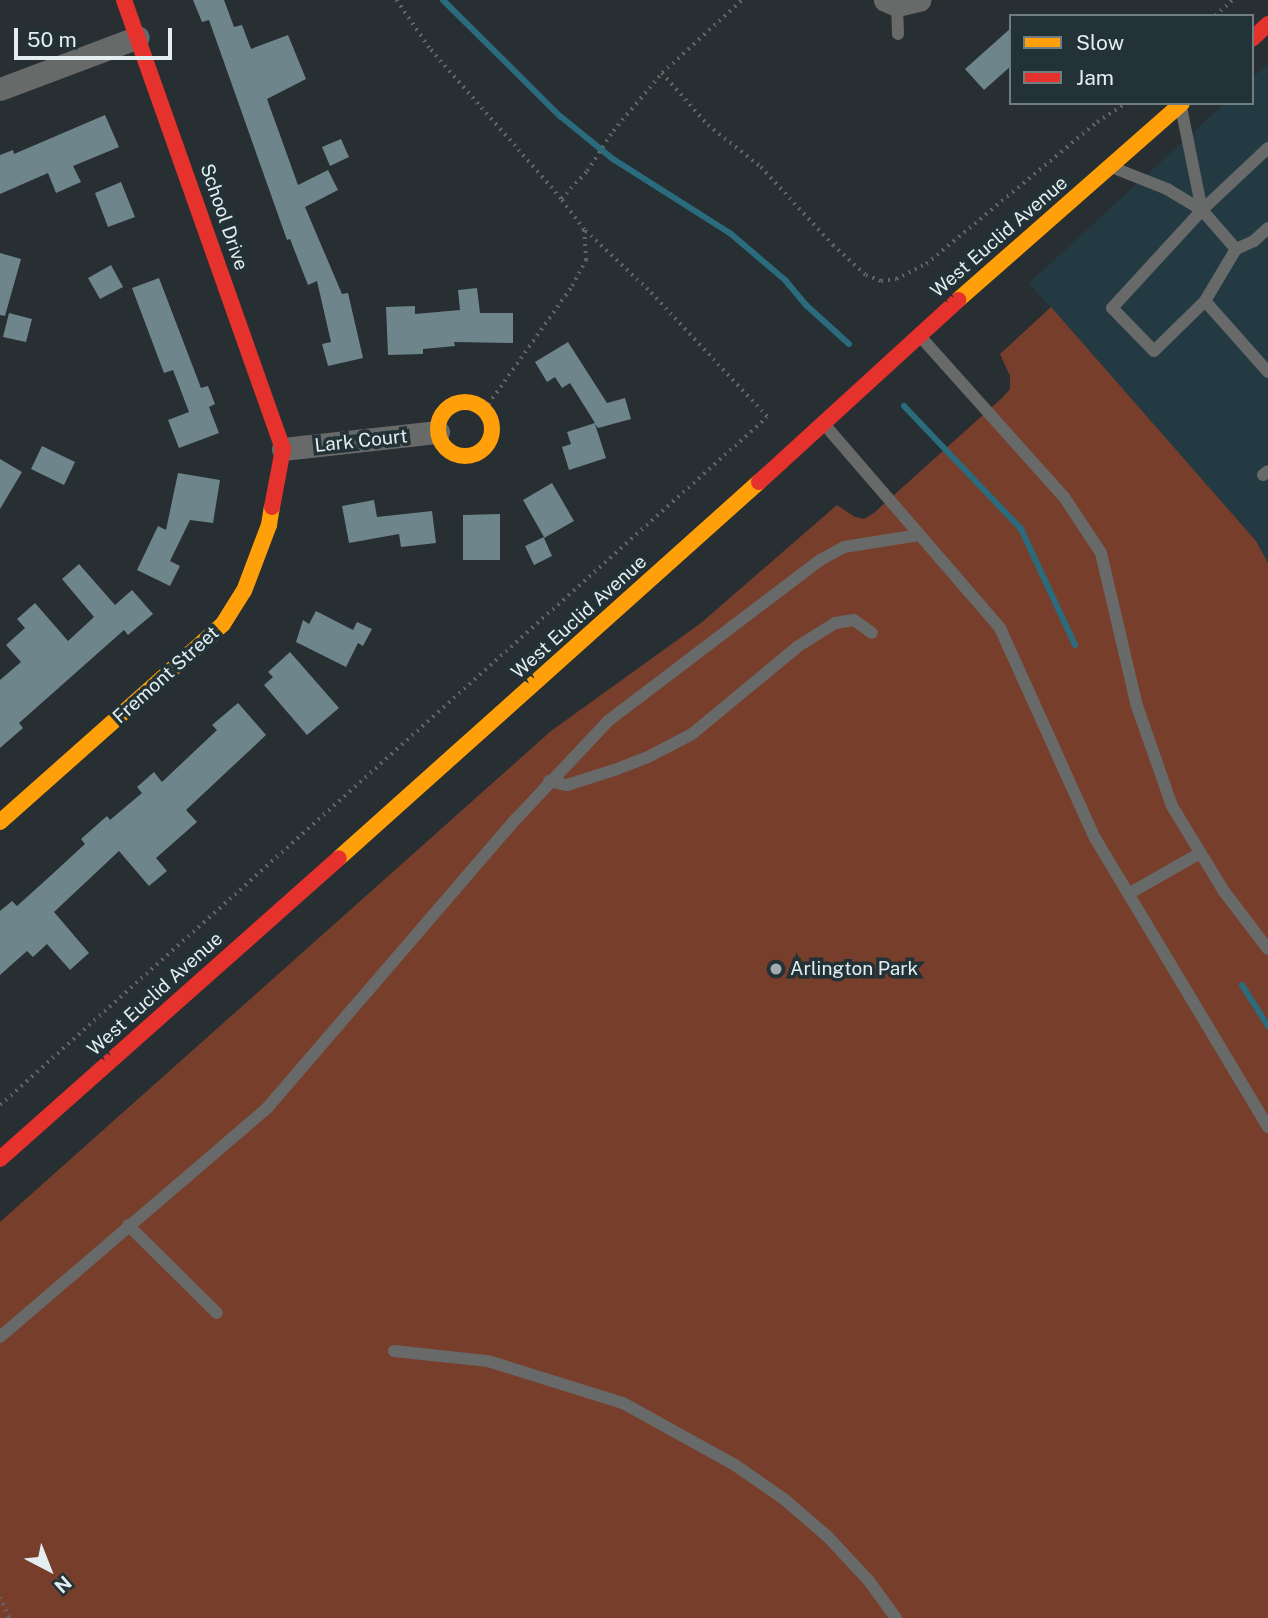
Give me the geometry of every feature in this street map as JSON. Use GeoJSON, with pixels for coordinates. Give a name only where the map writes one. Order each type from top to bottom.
{"type":"FeatureCollection","features":[{"type":"Feature","properties":{"kind":"main road","name":"School Drive"},"geometry":{"type":"LineString","coordinates":[[124,0],[284,449]]}},
{"type":"Feature","properties":{"kind":"main road"},"geometry":{"type":"LineString","coordinates":[[1254,37],[1268,24]]}},
{"type":"Feature","properties":{"kind":"main road","name":"West Euclid Avenue"},"geometry":{"type":"LineString","coordinates":[[0,1159],[615,614],[919,335],[1180,105]]}},
{"type":"Feature","properties":{"kind":"main road"},"geometry":{"type":"LineString","coordinates":[[456,403],[475,403],[484,410],[492,424],[492,433],[485,449],[461,457],[453,454],[440,441],[438,432],[442,415],[456,403]]}},
{"type":"Feature","properties":{"kind":"main road","name":"Fremont Street"},"geometry":{"type":"LineString","coordinates":[[0,822],[223,624],[244,591],[257,560],[269,525],[284,449]]}},
{"type":"Feature","properties":{"kind":"street"},"geometry":{"type":"LineString","coordinates":[[0,89],[138,37]]}},
{"type":"Feature","properties":{"kind":"street","name":"Lark Court"},"geometry":{"type":"LineString","coordinates":[[284,449],[438,432]]}},
{"type":"Feature","properties":{"kind":"lane"},"geometry":{"type":"LineString","coordinates":[[898,34],[900,2]]}},
{"type":"Feature","properties":{"kind":"lane"},"geometry":{"type":"LineString","coordinates":[[1181,105],[1202,210]]}},
{"type":"Feature","properties":{"kind":"lane"},"geometry":{"type":"LineString","coordinates":[[1268,148],[1202,210],[1112,308],[1154,351],[1205,301],[1236,249],[1254,241],[1268,228]]}},
{"type":"Feature","properties":{"kind":"lane"},"geometry":{"type":"LineString","coordinates":[[1110,167],[1167,190],[1202,210],[1236,249]]}},
{"type":"Feature","properties":{"kind":"lane"},"geometry":{"type":"LineString","coordinates":[[1205,301],[1268,372]]}},
{"type":"Feature","properties":{"kind":"lane"},"geometry":{"type":"LineString","coordinates":[[919,335],[1064,497],[1101,553],[1137,706],[1172,806],[1223,890],[1268,949]]}},
{"type":"Feature","properties":{"kind":"lane"},"geometry":{"type":"LineString","coordinates":[[823,424],[1000,628],[1095,838],[1268,1126]]}},
{"type":"Feature","properties":{"kind":"lane"},"geometry":{"type":"LineString","coordinates":[[0,1337],[268,1107],[549,780],[608,721],[820,560],[844,547],[919,535]]}},
{"type":"Feature","properties":{"kind":"lane"},"geometry":{"type":"LineString","coordinates":[[549,780],[568,785],[648,757],[692,734],[797,647],[835,623],[854,620],[872,633]]}},
{"type":"Feature","properties":{"kind":"lane"},"geometry":{"type":"LineString","coordinates":[[1130,893],[1200,853]]}},
{"type":"Feature","properties":{"kind":"lane"},"geometry":{"type":"LineString","coordinates":[[128,1225],[217,1312]]}},
{"type":"Feature","properties":{"kind":"lane"},"geometry":{"type":"LineString","coordinates":[[394,1351],[488,1361],[623,1403],[734,1465],[784,1499],[828,1537],[869,1581],[896,1618]]}},
{"type":"Feature","properties":{"kind":"path"},"geometry":{"type":"LineString","coordinates":[[0,1105],[767,416],[648,290],[584,230],[561,199],[429,48],[396,0]]}},
{"type":"Feature","properties":{"kind":"path"},"geometry":{"type":"LineString","coordinates":[[561,199],[587,171],[613,131],[662,73],[742,0]]}},
{"type":"Feature","properties":{"kind":"path"},"geometry":{"type":"LineString","coordinates":[[1217,14],[1233,0]]}},
{"type":"Feature","properties":{"kind":"path"},"geometry":{"type":"LineString","coordinates":[[662,73],[708,124],[761,167],[832,245],[866,275],[881,281],[896,279],[926,264],[1097,122],[1123,105]]}},
{"type":"Feature","properties":{"kind":"path"},"geometry":{"type":"LineString","coordinates":[[484,410],[577,277],[586,260],[584,230]]}},
{"type":"Feature","properties":{"kind":"path"},"geometry":{"type":"LineString","coordinates":[[0,1597],[10,1618]]}},
{"type":"Feature","properties":{"kind":"shaded area"},"geometry":{"type":"Polygon","coordinates":[[[1268,64],[1268,563],[1256,541],[1029,283],[1223,105],[1254,105],[1254,76],[1268,64]]]}},
{"type":"Feature","properties":{"kind":"shaded area","name":"Arlington Park"},"geometry":{"type":"Polygon","coordinates":[[[1051,307],[1256,541],[1268,563],[1268,1618],[0,1618],[0,1222],[551,731],[701,623],[837,505],[855,517],[864,519],[874,513],[1010,389],[1010,376],[1000,354],[1051,307]]]}},
{"type":"Feature","properties":{"kind":"building"},"geometry":{"type":"Polygon","coordinates":[[[193,0],[224,0],[234,27],[242,25],[251,49],[288,35],[306,79],[267,99],[298,185],[328,170],[338,190],[305,207],[342,294],[348,293],[363,358],[328,366],[322,344],[331,342],[317,281],[308,285],[290,239],[287,240],[209,20],[202,22],[193,0]]]}},
{"type":"Feature","properties":{"kind":"building"},"geometry":{"type":"Polygon","coordinates":[[[1009,30],[1009,68],[984,90],[965,69],[1009,30]]]}},
{"type":"Feature","properties":{"kind":"building"},"geometry":{"type":"Polygon","coordinates":[[[105,115],[119,147],[73,166],[81,182],[56,193],[48,173],[0,194],[0,155],[13,150],[14,154],[105,115]]]}},
{"type":"Feature","properties":{"kind":"building"},"geometry":{"type":"Polygon","coordinates":[[[341,139],[349,157],[330,166],[322,147],[341,139]]]}},
{"type":"Feature","properties":{"kind":"building"},"geometry":{"type":"Polygon","coordinates":[[[121,182],[135,217],[108,227],[95,193],[121,182]]]}},
{"type":"Feature","properties":{"kind":"building"},"geometry":{"type":"Polygon","coordinates":[[[0,253],[21,259],[5,316],[0,315],[0,253]]]}},
{"type":"Feature","properties":{"kind":"building"},"geometry":{"type":"Polygon","coordinates":[[[111,265],[123,287],[100,299],[88,278],[111,265]]]}},
{"type":"Feature","properties":{"kind":"building"},"geometry":{"type":"Polygon","coordinates":[[[159,278],[201,388],[208,386],[215,404],[209,407],[219,433],[179,448],[168,420],[189,412],[173,370],[164,373],[132,288],[159,278]]]}},
{"type":"Feature","properties":{"kind":"building"},"geometry":{"type":"Polygon","coordinates":[[[477,288],[480,313],[513,313],[513,343],[454,342],[455,346],[423,349],[423,354],[388,355],[386,307],[415,306],[415,314],[460,310],[458,290],[477,288]]]}},
{"type":"Feature","properties":{"kind":"building"},"geometry":{"type":"Polygon","coordinates":[[[9,313],[32,319],[26,342],[3,337],[9,313]]]}},
{"type":"Feature","properties":{"kind":"building"},"geometry":{"type":"Polygon","coordinates":[[[568,342],[607,403],[625,398],[631,419],[598,428],[595,424],[606,458],[569,470],[562,447],[571,444],[567,432],[595,423],[570,383],[562,388],[555,377],[547,382],[535,362],[568,342]]]}},
{"type":"Feature","properties":{"kind":"building"},"geometry":{"type":"Polygon","coordinates":[[[42,446],[75,462],[64,485],[31,469],[42,446]]]}},
{"type":"Feature","properties":{"kind":"building"},"geometry":{"type":"Polygon","coordinates":[[[0,459],[22,472],[0,509],[0,459]]]}},
{"type":"Feature","properties":{"kind":"building"},"geometry":{"type":"Polygon","coordinates":[[[178,473],[220,480],[213,523],[190,520],[170,561],[180,566],[170,586],[137,570],[158,526],[166,530],[178,473]]]}},
{"type":"Feature","properties":{"kind":"building"},"geometry":{"type":"Polygon","coordinates":[[[552,483],[574,521],[544,538],[552,556],[534,565],[525,546],[544,537],[523,500],[552,483]]]}},
{"type":"Feature","properties":{"kind":"building"},"geometry":{"type":"Polygon","coordinates":[[[374,500],[377,517],[432,511],[436,543],[401,547],[399,534],[349,543],[342,506],[374,500]]]}},
{"type":"Feature","properties":{"kind":"building"},"geometry":{"type":"Polygon","coordinates":[[[500,514],[500,560],[463,560],[463,515],[500,514]]]}},
{"type":"Feature","properties":{"kind":"building"},"geometry":{"type":"Polygon","coordinates":[[[79,564],[115,605],[132,590],[153,614],[128,635],[124,630],[19,723],[23,728],[0,748],[0,680],[21,662],[6,645],[25,628],[17,619],[35,603],[68,641],[94,617],[62,579],[79,564]]]}},
{"type":"Feature","properties":{"kind":"building"},"geometry":{"type":"Polygon","coordinates":[[[316,611],[353,630],[357,622],[372,629],[363,646],[358,643],[346,667],[296,642],[303,620],[309,624],[316,611]]]}},
{"type":"Feature","properties":{"kind":"building"},"geometry":{"type":"Polygon","coordinates":[[[290,652],[339,708],[307,735],[264,685],[273,677],[268,672],[290,652]]]}},
{"type":"Feature","properties":{"kind":"building"},"geometry":{"type":"Polygon","coordinates":[[[238,703],[266,735],[186,810],[197,822],[156,858],[167,871],[149,886],[119,851],[54,912],[89,953],[70,970],[47,944],[33,957],[27,951],[0,975],[0,911],[12,901],[17,906],[47,879],[85,844],[81,839],[107,816],[110,820],[142,793],[137,787],[154,772],[162,782],[217,730],[212,725],[238,703]]]}},
{"type":"Feature","properties":{"kind":"waterway"},"geometry":{"type":"LineString","coordinates":[[443,0],[560,116],[613,159],[731,234],[785,280],[806,305],[849,344]]}},
{"type":"Feature","properties":{"kind":"waterway"},"geometry":{"type":"LineString","coordinates":[[904,406],[1021,529],[1075,645]]}},
{"type":"Feature","properties":{"kind":"waterway"},"geometry":{"type":"LineString","coordinates":[[1242,985],[1268,1026]]}},
{"type":"Feature","properties":{"kind":"traffic: slow"},"geometry":{"type":"LineString","coordinates":[[958,300],[1180,105]]}},
{"type":"Feature","properties":{"kind":"traffic: slow"},"geometry":{"type":"LineString","coordinates":[[465,402],[484,410],[492,429],[484,448],[465,456],[446,448],[438,429],[446,410],[465,402]]}},
{"type":"Feature","properties":{"kind":"traffic: slow"},"geometry":{"type":"LineString","coordinates":[[339,858],[759,482]]}},
{"type":"Feature","properties":{"kind":"traffic: slow"},"geometry":{"type":"LineString","coordinates":[[0,822],[223,624],[244,591],[269,525],[272,507]]}},
{"type":"Feature","properties":{"kind":"traffic: jam"},"geometry":{"type":"LineString","coordinates":[[124,0],[283,449],[272,507]]}},
{"type":"Feature","properties":{"kind":"traffic: jam"},"geometry":{"type":"LineString","coordinates":[[1254,37],[1268,24]]}},
{"type":"Feature","properties":{"kind":"traffic: jam"},"geometry":{"type":"LineString","coordinates":[[759,482],[958,300]]}},
{"type":"Feature","properties":{"kind":"traffic: jam"},"geometry":{"type":"LineString","coordinates":[[0,1159],[339,858]]}},
{"type":"Feature","properties":{"kind":"place","name":"Arlington Park"},"geometry":{"type":"Point","coordinates":[776,969]}}]}
